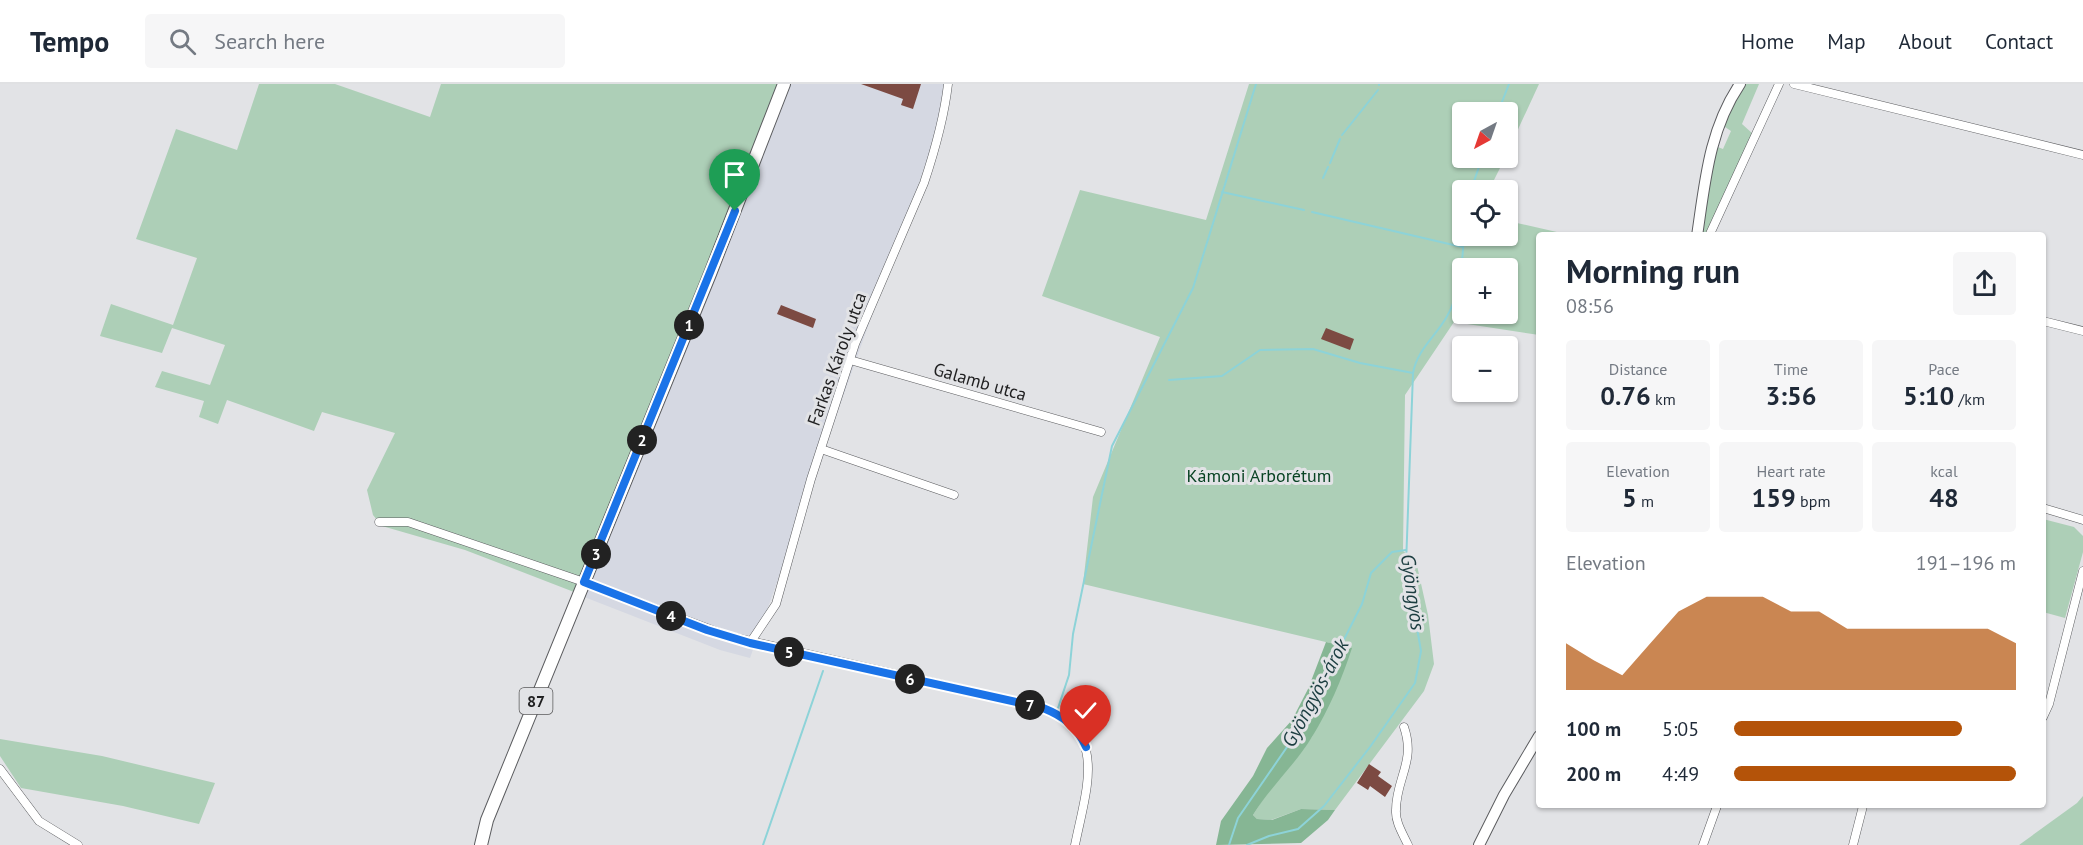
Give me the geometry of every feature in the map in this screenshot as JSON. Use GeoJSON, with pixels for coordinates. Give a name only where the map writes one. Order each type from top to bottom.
{"type":"FeatureCollection","features":[{"type":"Feature","properties":{"kind":"main road","name":"87"},"geometry":{"type":"LineString","coordinates":[[481,845],[487,820],[784,84]]}},
{"type":"Feature","properties":{"kind":"main road"},"geometry":{"type":"LineString","coordinates":[[1700,232],[1704,176],[1710,151],[1724,112],[1740,84]]}},
{"type":"Feature","properties":{"kind":"main road"},"geometry":{"type":"LineString","coordinates":[[1479,845],[1536,741]]}},
{"type":"Feature","properties":{"kind":"main road","name":"87"},"geometry":{"type":"LineString","coordinates":[[472,845],[487,820]]}},
{"type":"Feature","properties":{"kind":"street","name":"Farkas Károly utca"},"geometry":{"type":"LineString","coordinates":[[750,643],[776,604],[821,449],[850,360],[924,183],[944,118],[948,84]]}},
{"type":"Feature","properties":{"kind":"street"},"geometry":{"type":"LineString","coordinates":[[1712,232],[1779,84]]}},
{"type":"Feature","properties":{"kind":"street"},"geometry":{"type":"LineString","coordinates":[[1794,84],[2083,155]]}},
{"type":"Feature","properties":{"kind":"street"},"geometry":{"type":"LineString","coordinates":[[2046,322],[2083,331]]}},
{"type":"Feature","properties":{"kind":"street","name":"Galamb utca"},"geometry":{"type":"LineString","coordinates":[[850,360],[1101,432]]}},
{"type":"Feature","properties":{"kind":"street"},"geometry":{"type":"LineString","coordinates":[[821,449],[954,495]]}},
{"type":"Feature","properties":{"kind":"street"},"geometry":{"type":"LineString","coordinates":[[2046,509],[2083,520]]}},
{"type":"Feature","properties":{"kind":"street"},"geometry":{"type":"LineString","coordinates":[[379,522],[408,522],[584,582],[707,630],[750,643],[1032,705],[1064,718],[1081,736],[1089,757],[1089,777],[1075,845]]}},
{"type":"Feature","properties":{"kind":"street"},"geometry":{"type":"LineString","coordinates":[[2046,710],[2083,571]]}},
{"type":"Feature","properties":{"kind":"street"},"geometry":{"type":"LineString","coordinates":[[1404,727],[1410,743],[1409,755],[1395,811],[1408,845]]}},
{"type":"Feature","properties":{"kind":"street"},"geometry":{"type":"LineString","coordinates":[[0,769],[39,821],[78,845]]}},
{"type":"Feature","properties":{"kind":"street"},"geometry":{"type":"LineString","coordinates":[[1703,845],[1716,808]]}},
{"type":"Feature","properties":{"kind":"street"},"geometry":{"type":"LineString","coordinates":[[1853,845],[1862,808]]}},
{"type":"Feature","properties":{"kind":"shaded area"},"geometry":{"type":"Polygon","coordinates":[[[780,84],[944,84],[941,113],[929,155],[750,658],[720,650],[574,593],[780,84]]]}},
{"type":"Feature","properties":{"kind":"green space"},"geometry":{"type":"Polygon","coordinates":[[[259,84],[335,84],[430,117],[441,84],[780,84],[743,185],[574,592],[465,550],[382,526],[373,515],[367,490],[395,433],[322,412],[314,431],[227,400],[218,424],[199,417],[204,401],[155,387],[162,371],[210,385],[225,345],[172,328],[162,353],[100,336],[111,304],[173,325],[197,258],[136,239],[176,129],[237,150],[259,84]]]}},
{"type":"Feature","properties":{"kind":"green space","name":"Kámoni Arborétum"},"geometry":{"type":"Polygon","coordinates":[[[1249,84],[1539,84],[1518,129],[1518,102],[1452,102],[1452,168],[1500,168],[1494,180],[1452,180],[1452,246],[1518,246],[1518,223],[1557,232],[1536,232],[1536,335],[1467,324],[1518,324],[1518,258],[1452,258],[1453,324],[1405,395],[1403,551],[1416,561],[1428,615],[1434,664],[1424,691],[1335,810],[1301,809],[1271,820],[1257,819],[1253,815],[1267,793],[1312,737],[1351,648],[1083,584],[1093,497],[1160,337],[1042,296],[1080,190],[1206,220],[1249,84]]]}},
{"type":"Feature","properties":{"kind":"green space"},"geometry":{"type":"Polygon","coordinates":[[[1746,84],[1759,84],[1742,124],[1753,134],[1709,232],[1700,232],[1715,146],[1723,149],[1731,131],[1722,125],[1736,95],[1746,84]]]}},
{"type":"Feature","properties":{"kind":"green space"},"geometry":{"type":"Polygon","coordinates":[[[2046,520],[2074,527],[2083,536],[2083,552],[2065,618],[2046,613],[2046,520]]]}},
{"type":"Feature","properties":{"kind":"green space"},"geometry":{"type":"Polygon","coordinates":[[[1326,642],[1352,648],[1339,682],[1312,737],[1253,815],[1257,819],[1272,820],[1301,809],[1335,810],[1328,820],[1301,843],[1216,845],[1221,821],[1253,776],[1267,748],[1292,720],[1308,689],[1326,642]]]}},
{"type":"Feature","properties":{"kind":"green space"},"geometry":{"type":"Polygon","coordinates":[[[0,739],[102,756],[215,783],[199,824],[123,806],[21,788],[0,756],[0,739]]]}},
{"type":"Feature","properties":{"kind":"green space"},"geometry":{"type":"Polygon","coordinates":[[[2083,796],[2083,845],[2019,845],[2077,803],[2083,796]]]}},
{"type":"Feature","properties":{"kind":"building"},"geometry":{"type":"Polygon","coordinates":[[[861,84],[921,84],[913,109],[901,105],[903,99],[861,84]]]}},
{"type":"Feature","properties":{"kind":"building"},"geometry":{"type":"Polygon","coordinates":[[[781,305],[816,319],[813,328],[777,314],[781,305]]]}},
{"type":"Feature","properties":{"kind":"building"},"geometry":{"type":"Polygon","coordinates":[[[1326,328],[1354,339],[1350,350],[1321,339],[1326,328]]]}},
{"type":"Feature","properties":{"kind":"building"},"geometry":{"type":"Polygon","coordinates":[[[1369,764],[1381,772],[1378,776],[1392,786],[1385,797],[1370,786],[1368,790],[1357,783],[1369,764]]]}},
{"type":"Feature","properties":{"kind":"waterway"},"geometry":{"type":"LineString","coordinates":[[1058,708],[1069,675],[1073,634],[1112,446],[1193,288],[1256,84]]}},
{"type":"Feature","properties":{"kind":"waterway","name":"Gyöngyös"},"geometry":{"type":"LineString","coordinates":[[1502,102],[1509,84]]}},
{"type":"Feature","properties":{"kind":"waterway"},"geometry":{"type":"LineString","coordinates":[[1342,135],[1378,90]]}},
{"type":"Feature","properties":{"kind":"waterway"},"geometry":{"type":"LineString","coordinates":[[1330,163],[1340,139]]}},
{"type":"Feature","properties":{"kind":"waterway"},"geometry":{"type":"LineString","coordinates":[[1323,178],[1328,167]]}},
{"type":"Feature","properties":{"kind":"waterway","name":"Gyöngyös"},"geometry":{"type":"LineString","coordinates":[[1474,180],[1479,168]]}},
{"type":"Feature","properties":{"kind":"waterway"},"geometry":{"type":"LineString","coordinates":[[1222,192],[1304,210]]}},
{"type":"Feature","properties":{"kind":"waterway"},"geometry":{"type":"LineString","coordinates":[[1312,212],[1462,247]]}},
{"type":"Feature","properties":{"kind":"waterway","name":"Gyöngyös"},"geometry":{"type":"LineString","coordinates":[[1247,845],[1269,836],[1298,829],[1324,806],[1370,747],[1415,683],[1421,651],[1406,565],[1413,373],[1418,357],[1442,325],[1455,299],[1463,246]]}},
{"type":"Feature","properties":{"kind":"waterway"},"geometry":{"type":"LineString","coordinates":[[1169,380],[1222,376],[1260,350],[1313,349],[1360,363],[1413,373]]}},
{"type":"Feature","properties":{"kind":"waterway","name":"Gyöngyös-árok"},"geometry":{"type":"LineString","coordinates":[[1229,845],[1238,818],[1296,734],[1362,604],[1371,573],[1392,552],[1406,550]]}},
{"type":"Feature","properties":{"kind":"waterway"},"geometry":{"type":"LineString","coordinates":[[763,845],[823,671]]}},
{"type":"Feature","properties":{"kind":"route"},"geometry":{"type":"LineString","coordinates":[[735,211],[584,582],[707,630],[750,643],[1043,708],[1064,718],[1074,726],[1086,747]]}}]}
